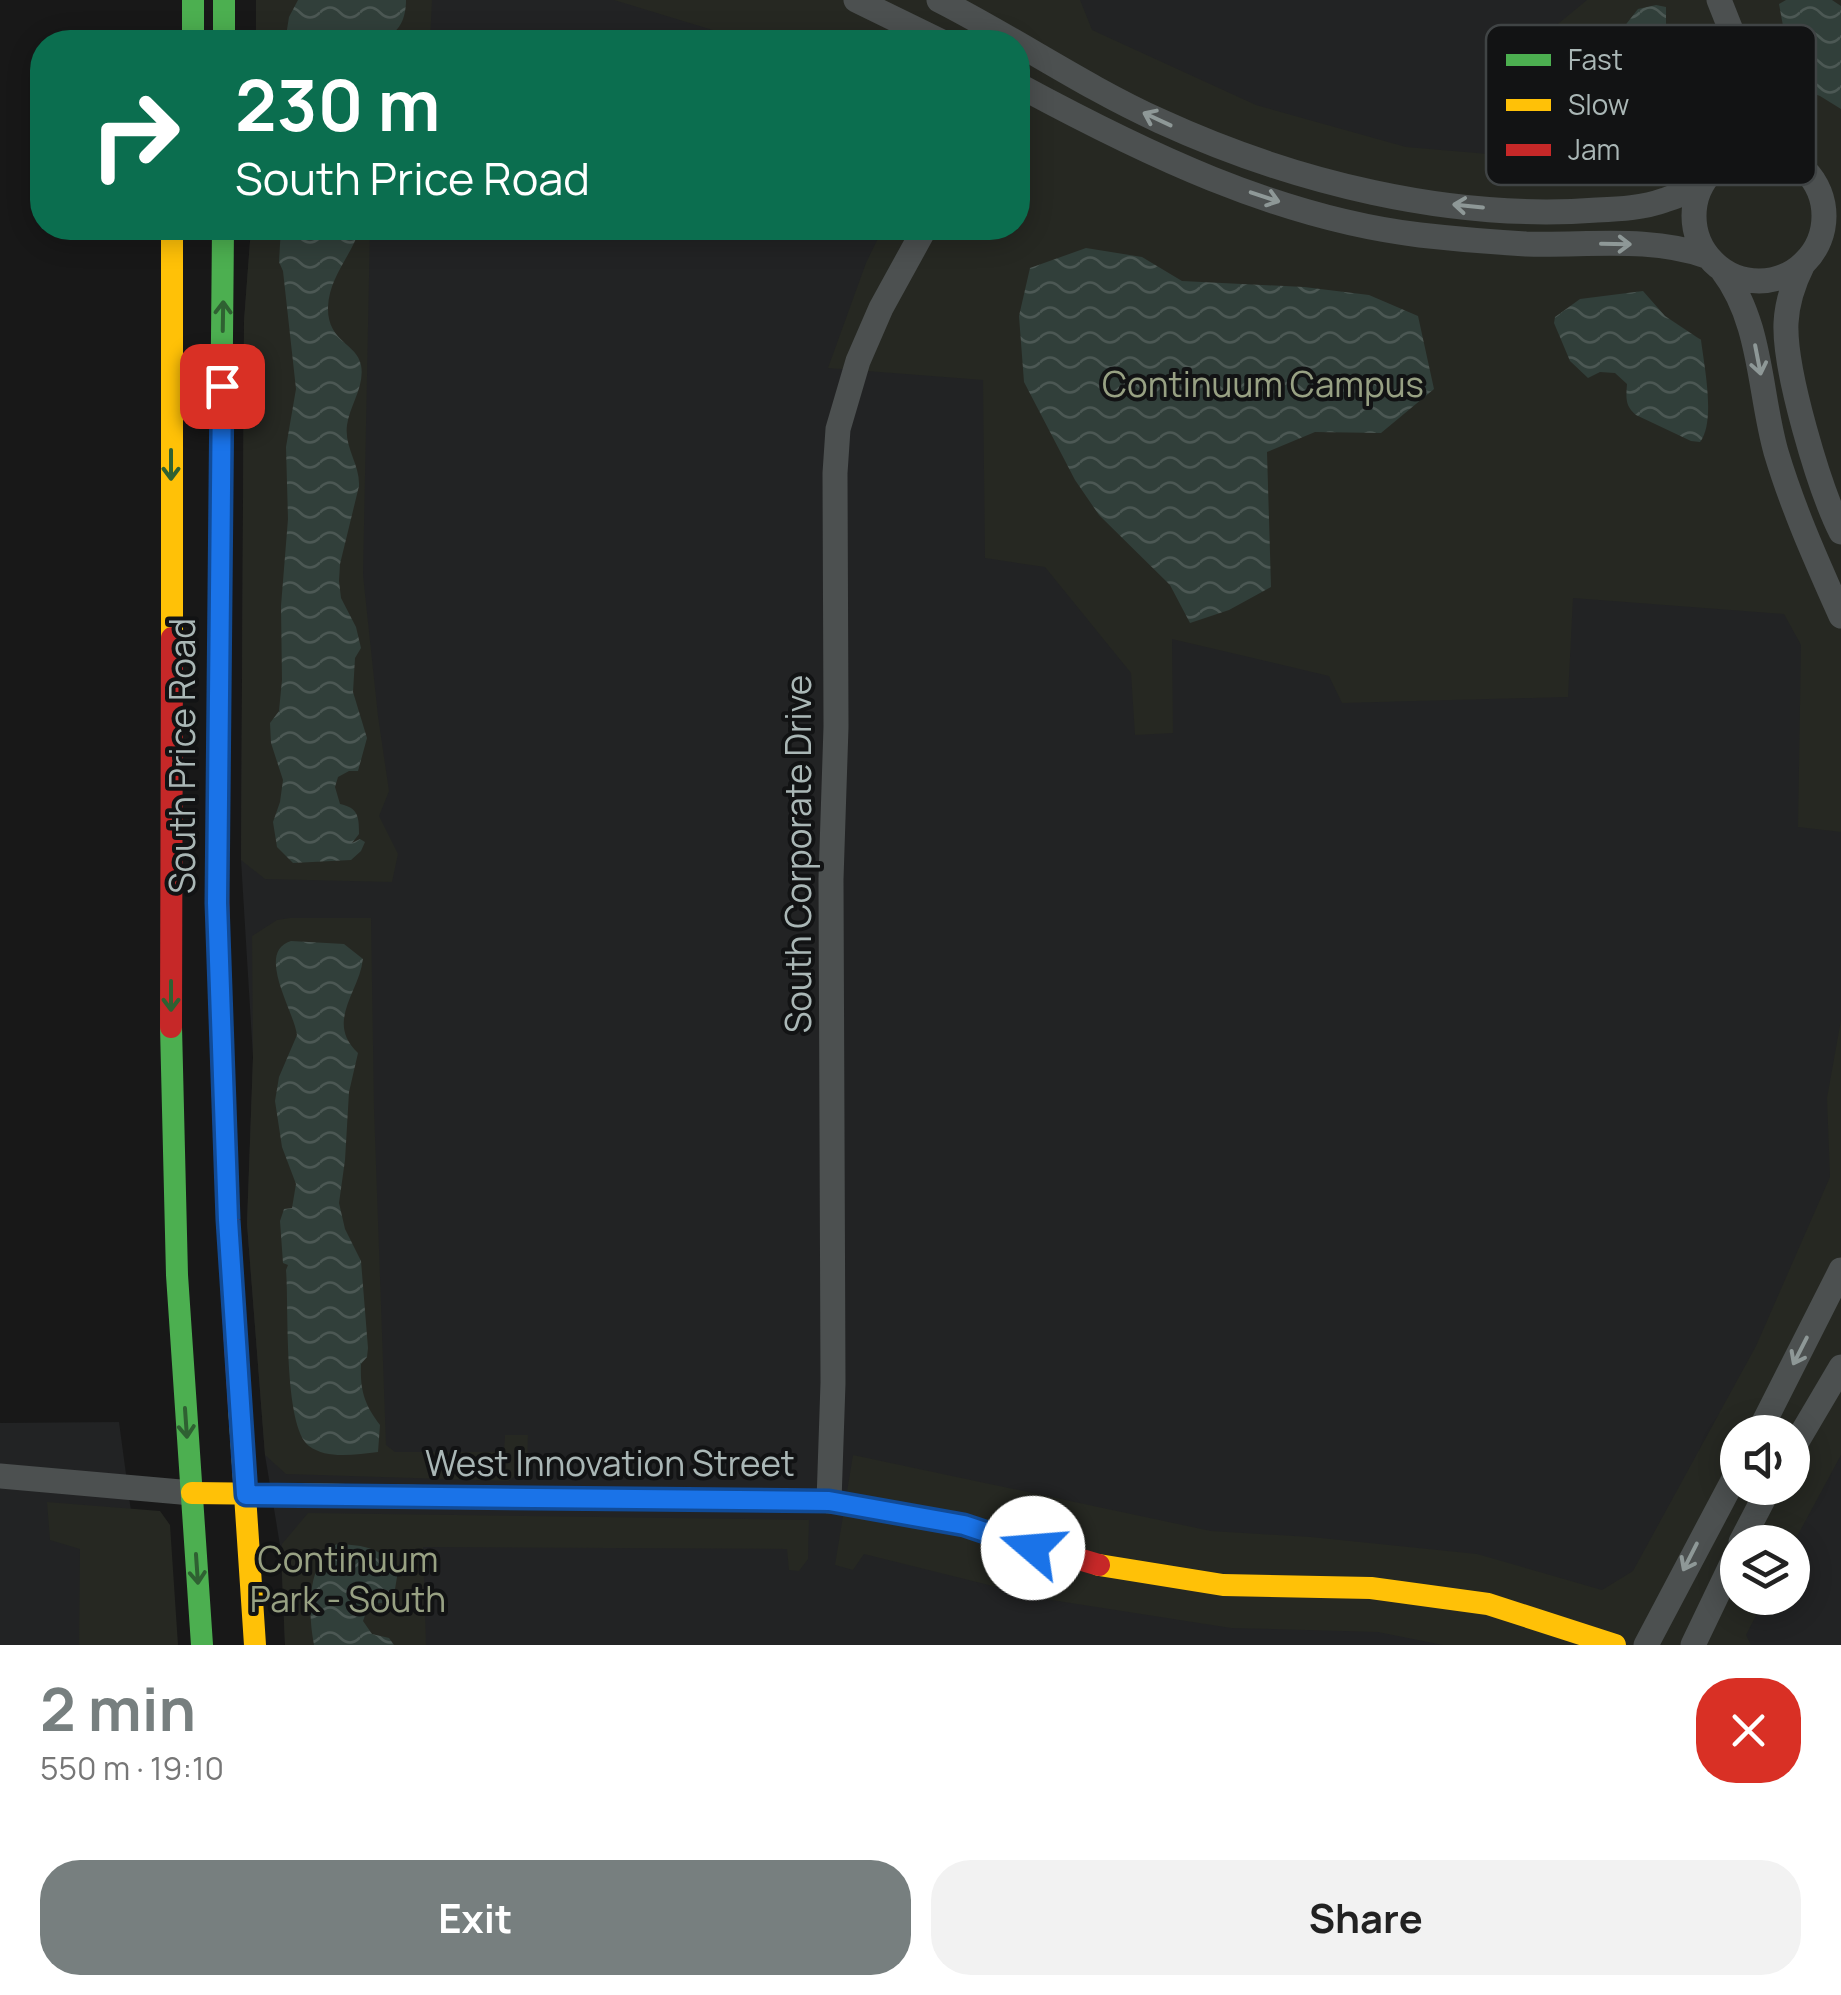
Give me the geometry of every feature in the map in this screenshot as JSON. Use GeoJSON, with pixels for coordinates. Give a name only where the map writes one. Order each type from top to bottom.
{"type":"FeatureCollection","features":[{"type":"Feature","properties":{"kind":"main road"},"geometry":{"type":"LineString","coordinates":[[173,0],[173,30]]}},
{"type":"Feature","properties":{"kind":"main road"},"geometry":{"type":"LineString","coordinates":[[193,30],[194,0]]}},
{"type":"Feature","properties":{"kind":"main road"},"geometry":{"type":"LineString","coordinates":[[224,0],[224,30]]}},
{"type":"Feature","properties":{"kind":"main road","name":"South Price Road"},"geometry":{"type":"LineString","coordinates":[[172,240],[171,1075],[177,1276],[202,1645]]}},
{"type":"Feature","properties":{"kind":"main road","name":"South Price Road"},"geometry":{"type":"LineString","coordinates":[[224,240],[217,903],[225,1175],[255,1645]]}},
{"type":"Feature","properties":{"kind":"main road","name":"West Innovation Street"},"geometry":{"type":"LineString","coordinates":[[192,1493],[829,1501],[964,1525],[1098,1565],[1172,1578],[1223,1585],[1372,1588],[1488,1604],[1615,1645]]}},
{"type":"Feature","properties":{"kind":"street"},"geometry":{"type":"LineString","coordinates":[[856,0],[917,30]]}},
{"type":"Feature","properties":{"kind":"street"},"geometry":{"type":"LineString","coordinates":[[939,0],[985,30]]}},
{"type":"Feature","properties":{"kind":"street"},"geometry":{"type":"LineString","coordinates":[[1720,0],[1729,25]]}},
{"type":"Feature","properties":{"kind":"street"},"geometry":{"type":"LineString","coordinates":[[1030,58],[1160,121],[1281,167],[1382,193],[1460,206],[1566,213],[1632,208],[1664,201],[1700,186]]}},
{"type":"Feature","properties":{"kind":"street"},"geometry":{"type":"LineString","coordinates":[[1030,90],[1209,179],[1316,213],[1416,234],[1524,244],[1668,246],[1714,263],[1742,279],[1764,281],[1785,276],[1841,232]]}},
{"type":"Feature","properties":{"kind":"street"},"geometry":{"type":"LineString","coordinates":[[1816,177],[1841,191]]}},
{"type":"Feature","properties":{"kind":"street"},"geometry":{"type":"LineString","coordinates":[[1815,185],[1824,210],[1823,229],[1794,281],[1786,324],[1796,394],[1841,532]]}},
{"type":"Feature","properties":{"kind":"street"},"geometry":{"type":"LineString","coordinates":[[1700,186],[1694,203],[1697,240],[1737,290],[1752,333],[1776,450],[1795,507],[1841,616]]}},
{"type":"Feature","properties":{"kind":"street","name":"South Corporate Drive"},"geometry":{"type":"LineString","coordinates":[[829,1501],[833,1383],[831,879],[838,429],[858,360],[918,240]]}},
{"type":"Feature","properties":{"kind":"street"},"geometry":{"type":"LineString","coordinates":[[1768,1415],[1841,1270]]}},
{"type":"Feature","properties":{"kind":"street"},"geometry":{"type":"LineString","coordinates":[[1810,1419],[1841,1366]]}},
{"type":"Feature","properties":{"kind":"street"},"geometry":{"type":"LineString","coordinates":[[0,1476],[192,1493]]}},
{"type":"Feature","properties":{"kind":"street"},"geometry":{"type":"LineString","coordinates":[[1646,1645],[1720,1505]]}},
{"type":"Feature","properties":{"kind":"street"},"geometry":{"type":"LineString","coordinates":[[1692,1645],[1720,1588]]}},
{"type":"Feature","properties":{"kind":"shaded area"},"geometry":{"type":"Polygon","coordinates":[[[256,0],[1841,0],[1841,1645],[285,1645],[281,1551],[265,1455],[247,1224],[253,1057],[241,860],[244,321],[250,240],[1030,240],[1030,30],[256,30],[256,0]]]}},
{"type":"Feature","properties":{"kind":"shaded area"},"geometry":{"type":"Polygon","coordinates":[[[119,1422],[149,1645],[0,1645],[0,1423],[119,1422]]]}},
{"type":"Feature","properties":{"kind":"green space"},"geometry":{"type":"Polygon","coordinates":[[[256,0],[432,0],[431,30],[256,30],[256,0]]]}},
{"type":"Feature","properties":{"kind":"green space","name":"Continuum Campus"},"geometry":{"type":"Polygon","coordinates":[[[614,0],[1080,0],[1092,30],[1256,105],[1406,147],[1486,154],[1486,185],[1816,185],[1816,25],[1557,25],[1587,0],[1841,0],[1841,832],[1798,827],[1801,645],[1784,614],[1573,598],[1568,697],[1342,703],[1329,676],[1172,639],[1173,733],[1135,735],[1131,673],[1045,567],[985,558],[983,380],[828,368],[877,240],[1030,240],[1030,30],[713,30],[614,0]]]}},
{"type":"Feature","properties":{"kind":"green space"},"geometry":{"type":"Polygon","coordinates":[[[250,240],[370,240],[363,575],[389,791],[379,816],[398,854],[392,882],[265,879],[241,860],[244,321],[250,240]]]}},
{"type":"Feature","properties":{"kind":"green space"},"geometry":{"type":"Polygon","coordinates":[[[371,918],[386,1445],[395,1452],[504,1452],[505,1435],[528,1435],[527,1468],[508,1481],[286,1474],[265,1455],[247,1224],[253,1057],[252,936],[277,920],[371,918]]]}},
{"type":"Feature","properties":{"kind":"green space"},"geometry":{"type":"Polygon","coordinates":[[[1841,1020],[1841,1455],[1803,1525],[1720,1525],[1720,1615],[1756,1615],[1746,1635],[1751,1645],[1443,1645],[1378,1632],[1231,1628],[1045,1599],[864,1554],[853,1570],[835,1565],[853,1455],[1211,1531],[1477,1554],[1602,1590],[1633,1571],[1756,1346],[1830,1177],[1827,1098],[1841,1020]]]}},
{"type":"Feature","properties":{"kind":"green space"},"geometry":{"type":"Polygon","coordinates":[[[47,1502],[160,1511],[170,1525],[178,1645],[79,1645],[80,1549],[50,1540],[47,1502]]]}},
{"type":"Feature","properties":{"kind":"green space","name":"Continuum Park - South"},"geometry":{"type":"Polygon","coordinates":[[[308,1513],[809,1520],[808,1559],[799,1571],[789,1570],[787,1549],[423,1547],[426,1645],[285,1645],[282,1544],[308,1513]]]}},
{"type":"Feature","properties":{"kind":"water"},"geometry":{"type":"Polygon","coordinates":[[[298,0],[406,0],[405,13],[396,30],[287,30],[298,0]]]}},
{"type":"Feature","properties":{"kind":"water"},"geometry":{"type":"Polygon","coordinates":[[[1786,0],[1832,0],[1841,6],[1841,109],[1816,94],[1816,25],[1783,25],[1779,4],[1786,0]]]}},
{"type":"Feature","properties":{"kind":"water"},"geometry":{"type":"Polygon","coordinates":[[[1666,7],[1666,25],[1625,25],[1638,9],[1666,7]]]}},
{"type":"Feature","properties":{"kind":"water"},"geometry":{"type":"Polygon","coordinates":[[[280,240],[355,240],[332,286],[328,307],[332,328],[358,358],[362,373],[347,433],[359,486],[339,581],[341,598],[356,627],[361,648],[355,658],[353,692],[367,738],[358,771],[338,777],[335,787],[340,804],[351,808],[358,818],[359,834],[352,843],[360,839],[365,842],[351,860],[293,863],[277,847],[273,822],[283,780],[271,743],[270,723],[279,711],[282,680],[281,606],[288,519],[286,447],[296,389],[279,262],[280,240]]]}},
{"type":"Feature","properties":{"kind":"water"},"geometry":{"type":"Polygon","coordinates":[[[1086,248],[1142,257],[1182,281],[1304,287],[1369,295],[1418,316],[1434,389],[1381,433],[1315,432],[1267,452],[1271,587],[1229,610],[1190,623],[1170,585],[1099,515],[1075,480],[1024,382],[1019,316],[1030,268],[1086,248]]]}},
{"type":"Feature","properties":{"kind":"water"},"geometry":{"type":"Polygon","coordinates":[[[1643,291],[1665,316],[1701,340],[1708,408],[1700,442],[1636,415],[1627,401],[1627,384],[1615,373],[1600,372],[1588,378],[1570,361],[1554,323],[1555,317],[1580,299],[1643,291]]]}},
{"type":"Feature","properties":{"kind":"water"},"geometry":{"type":"Polygon","coordinates":[[[291,941],[344,944],[363,959],[344,1019],[344,1030],[358,1053],[349,1092],[339,1203],[345,1229],[361,1261],[368,1348],[361,1364],[361,1382],[380,1425],[378,1452],[342,1455],[317,1450],[301,1434],[295,1415],[289,1364],[288,1265],[283,1263],[280,1221],[284,1209],[292,1208],[296,1184],[282,1147],[275,1101],[279,1077],[297,1035],[276,969],[281,947],[291,941]]]}},
{"type":"Feature","properties":{"kind":"water"},"geometry":{"type":"Polygon","coordinates":[[[337,1544],[372,1549],[398,1571],[394,1595],[382,1603],[369,1604],[363,1621],[372,1634],[389,1638],[394,1645],[314,1645],[310,1604],[315,1576],[319,1563],[337,1544]]]}},
{"type":"Feature","properties":{"kind":"traffic: fast"},"geometry":{"type":"LineString","coordinates":[[193,0],[193,30]]}},
{"type":"Feature","properties":{"kind":"traffic: fast"},"geometry":{"type":"LineString","coordinates":[[224,0],[224,30]]}},
{"type":"Feature","properties":{"kind":"traffic: fast"},"geometry":{"type":"LineString","coordinates":[[218,773],[223,240]]}},
{"type":"Feature","properties":{"kind":"traffic: fast"},"geometry":{"type":"LineString","coordinates":[[171,1027],[177,1275],[202,1645]]}},
{"type":"Feature","properties":{"kind":"traffic: slow"},"geometry":{"type":"LineString","coordinates":[[172,240],[172,638]]}},
{"type":"Feature","properties":{"kind":"traffic: slow"},"geometry":{"type":"LineString","coordinates":[[239,1405],[255,1645]]}},
{"type":"Feature","properties":{"kind":"traffic: slow"},"geometry":{"type":"LineString","coordinates":[[192,1493],[573,1498]]}},
{"type":"Feature","properties":{"kind":"traffic: slow"},"geometry":{"type":"LineString","coordinates":[[1099,1565],[1223,1585],[1371,1588],[1488,1604],[1615,1645]]}},
{"type":"Feature","properties":{"kind":"traffic: jam"},"geometry":{"type":"LineString","coordinates":[[171,1027],[172,638]]}},
{"type":"Feature","properties":{"kind":"traffic: jam"},"geometry":{"type":"LineString","coordinates":[[218,773],[223,1089],[239,1405]]}},
{"type":"Feature","properties":{"kind":"traffic: jam"},"geometry":{"type":"LineString","coordinates":[[573,1498],[829,1501],[963,1525],[1099,1565]]}},
{"type":"Feature","properties":{"kind":"route"},"geometry":{"type":"LineString","coordinates":[[222,386],[217,903],[223,1122],[246,1495],[829,1501],[964,1525],[1033,1548]]}}]}
